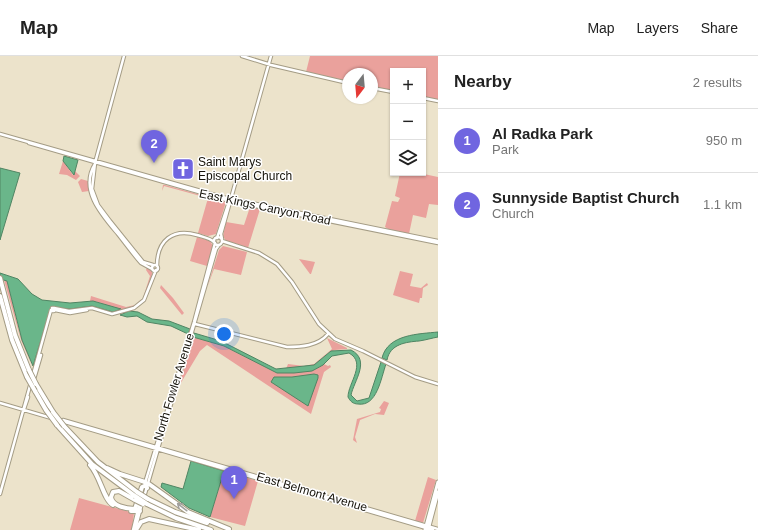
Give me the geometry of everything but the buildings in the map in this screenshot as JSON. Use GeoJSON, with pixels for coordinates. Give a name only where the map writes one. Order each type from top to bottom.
{"type":"FeatureCollection","features":[{"type":"Feature","properties":{"kind":"highway"},"geometry":{"type":"LineString","coordinates":[[0,279],[15,335],[36,384],[53,412],[87,451],[136,496],[148,503],[232,530]]}},
{"type":"Feature","properties":{"kind":"highway"},"geometry":{"type":"LineString","coordinates":[[0,296],[12,340],[27,377],[46,410],[97,474],[108,502],[113,506],[138,512]]}},
{"type":"Feature","properties":{"kind":"highway"},"geometry":{"type":"LineString","coordinates":[[74,445],[103,474],[136,496],[172,516],[211,530]]}},
{"type":"Feature","properties":{"kind":"highway"},"geometry":{"type":"LineString","coordinates":[[87,451],[112,471],[160,490],[195,516],[232,530]]}},
{"type":"Feature","properties":{"kind":"highway"},"geometry":{"type":"LineString","coordinates":[[136,496],[119,491],[113,492],[111,497],[112,502],[115,504],[135,509],[146,485]]}},
{"type":"Feature","properties":{"kind":"highway"},"geometry":{"type":"LineString","coordinates":[[135,530],[142,522],[149,519],[199,530]]}},
{"type":"Feature","properties":{"kind":"main road"},"geometry":{"type":"LineString","coordinates":[[435,503],[438,482]]}},
{"type":"Feature","properties":{"kind":"main road"},"geometry":{"type":"LineString","coordinates":[[427,528],[437,487]]}},
{"type":"Feature","properties":{"kind":"main road"},"geometry":{"type":"LineString","coordinates":[[427,528],[438,492]]}},
{"type":"Feature","properties":{"kind":"main road"},"geometry":{"type":"LineString","coordinates":[[433,511],[434,496]]}},
{"type":"Feature","properties":{"kind":"street"},"geometry":{"type":"LineString","coordinates":[[124,56],[96,162],[92,186],[96,202],[138,258],[153,268]]}},
{"type":"Feature","properties":{"kind":"street"},"geometry":{"type":"LineString","coordinates":[[242,56],[342,82]]}},
{"type":"Feature","properties":{"kind":"street"},"geometry":{"type":"LineString","coordinates":[[222,240],[230,200],[271,56]]}},
{"type":"Feature","properties":{"kind":"street"},"geometry":{"type":"LineString","coordinates":[[378,89],[390,91]]}},
{"type":"Feature","properties":{"kind":"street"},"geometry":{"type":"LineString","coordinates":[[426,99],[438,101]]}},
{"type":"Feature","properties":{"kind":"street","name":"East Kings Canyon Road"},"geometry":{"type":"LineString","coordinates":[[1,134],[19,141],[230,200],[438,242]]}},
{"type":"Feature","properties":{"kind":"street","name":"East Kings Canyon Road"},"geometry":{"type":"LineString","coordinates":[[1,134],[185,189],[265,208],[324,220],[361,225],[438,242]]}},
{"type":"Feature","properties":{"kind":"street"},"geometry":{"type":"LineString","coordinates":[[19,141],[30,142]]}},
{"type":"Feature","properties":{"kind":"street"},"geometry":{"type":"LineString","coordinates":[[185,189],[204,192]]}},
{"type":"Feature","properties":{"kind":"street"},"geometry":{"type":"LineString","coordinates":[[216,238],[227,204],[230,200]]}},
{"type":"Feature","properties":{"kind":"street"},"geometry":{"type":"LineString","coordinates":[[265,208],[279,209]]}},
{"type":"Feature","properties":{"kind":"street"},"geometry":{"type":"LineString","coordinates":[[0,494],[53,310],[69,311],[87,308],[109,313],[124,311],[136,307],[143,302],[152,277],[153,268],[164,242],[175,234],[187,233],[206,238],[216,238],[262,254],[277,264],[287,274],[319,324],[328,335],[415,377],[438,384]]}},
{"type":"Feature","properties":{"kind":"street"},"geometry":{"type":"LineString","coordinates":[[206,238],[214,243],[258,254],[278,267],[288,278],[328,335]]}},
{"type":"Feature","properties":{"kind":"street","name":"North Fowler Avenue"},"geometry":{"type":"LineString","coordinates":[[194,324],[216,238]]}},
{"type":"Feature","properties":{"kind":"street","name":"North Fowler Avenue"},"geometry":{"type":"LineString","coordinates":[[135,530],[138,512],[163,423],[212,266],[222,240]]}},
{"type":"Feature","properties":{"kind":"street"},"geometry":{"type":"LineString","coordinates":[[153,268],[157,266],[158,258]]}},
{"type":"Feature","properties":{"kind":"street"},"geometry":{"type":"LineString","coordinates":[[194,324],[276,345],[297,347],[312,344],[328,335]]}},
{"type":"Feature","properties":{"kind":"street","name":"North Fowler Avenue"},"geometry":{"type":"LineString","coordinates":[[156,448],[162,435],[191,334]]}},
{"type":"Feature","properties":{"kind":"street"},"geometry":{"type":"LineString","coordinates":[[184,362],[186,349]]}},
{"type":"Feature","properties":{"kind":"street","name":"East Belmont Avenue"},"geometry":{"type":"LineString","coordinates":[[0,403],[267,479],[433,530]]}},
{"type":"Feature","properties":{"kind":"street"},"geometry":{"type":"LineString","coordinates":[[162,435],[163,423]]}},
{"type":"Feature","properties":{"kind":"street","name":"East Belmont Avenue"},"geometry":{"type":"LineString","coordinates":[[156,448],[427,528],[438,529]]}},
{"type":"Feature","properties":{"kind":"street"},"geometry":{"type":"LineString","coordinates":[[253,477],[267,479]]}},
{"type":"Feature","properties":{"kind":"shaded area"},"geometry":{"type":"Polygon","coordinates":[[[310,56],[438,56],[438,100],[426,98],[426,68],[390,68],[390,90],[378,87],[378,68],[342,68],[342,80],[306,72],[310,56]]]}},
{"type":"Feature","properties":{"kind":"shaded area"},"geometry":{"type":"Polygon","coordinates":[[[64,156],[78,160],[74,175],[63,161],[64,156]]]}},
{"type":"Feature","properties":{"kind":"shaded area"},"geometry":{"type":"Polygon","coordinates":[[[63,161],[73,175],[75,171],[80,176],[76,180],[67,175],[59,174],[63,161]]]}},
{"type":"Feature","properties":{"kind":"shaded area"},"geometry":{"type":"Polygon","coordinates":[[[92,164],[89,191],[82,192],[78,182],[81,179],[88,181],[92,164]]]}},
{"type":"Feature","properties":{"kind":"shaded area"},"geometry":{"type":"Polygon","coordinates":[[[0,168],[20,173],[0,240],[0,168]]]}},
{"type":"Feature","properties":{"kind":"shaded area"},"geometry":{"type":"Polygon","coordinates":[[[426,174],[438,177],[438,205],[429,204],[426,218],[413,215],[409,234],[385,227],[392,201],[398,202],[400,198],[395,196],[399,176],[426,176],[426,174]]]}},
{"type":"Feature","properties":{"kind":"shaded area"},"geometry":{"type":"Polygon","coordinates":[[[163,185],[226,202],[216,234],[208,236],[198,233],[208,198],[164,186],[162,191],[163,185]]]}},
{"type":"Feature","properties":{"kind":"shaded area"},"geometry":{"type":"Polygon","coordinates":[[[250,207],[260,209],[248,248],[226,241],[223,236],[226,222],[244,225],[250,207]]]}},
{"type":"Feature","properties":{"kind":"shaded area"},"geometry":{"type":"Polygon","coordinates":[[[197,237],[210,241],[213,246],[206,272],[207,266],[190,261],[197,237]]]}},
{"type":"Feature","properties":{"kind":"shaded area"},"geometry":{"type":"Polygon","coordinates":[[[223,246],[247,252],[241,275],[214,269],[207,288],[219,250],[223,246]]]}},
{"type":"Feature","properties":{"kind":"shaded area"},"geometry":{"type":"Polygon","coordinates":[[[299,259],[315,262],[311,274],[310,274],[299,259]]]}},
{"type":"Feature","properties":{"kind":"shaded area"},"geometry":{"type":"Polygon","coordinates":[[[147,267],[152,270],[152,277],[148,291],[143,298],[150,276],[146,270],[147,267]]]}},
{"type":"Feature","properties":{"kind":"shaded area"},"geometry":{"type":"Polygon","coordinates":[[[400,271],[413,274],[410,286],[421,288],[427,283],[428,285],[423,288],[422,298],[420,298],[419,303],[393,295],[400,271]]]}},
{"type":"Feature","properties":{"kind":"shaded area"},"geometry":{"type":"Polygon","coordinates":[[[0,273],[18,279],[32,294],[42,300],[70,303],[93,301],[121,309],[113,312],[92,306],[70,309],[51,307],[33,366],[22,340],[7,281],[0,279],[0,273]]]}},
{"type":"Feature","properties":{"kind":"shaded area"},"geometry":{"type":"Polygon","coordinates":[[[4,280],[7,281],[20,334],[33,368],[21,340],[4,280]]]}},
{"type":"Feature","properties":{"kind":"shaded area"},"geometry":{"type":"Polygon","coordinates":[[[161,285],[184,313],[182,315],[160,288],[161,285]]]}},
{"type":"Feature","properties":{"kind":"shaded area"},"geometry":{"type":"Polygon","coordinates":[[[91,296],[126,307],[135,305],[143,298],[134,306],[120,309],[90,301],[91,296]]]}},
{"type":"Feature","properties":{"kind":"shaded area"},"geometry":{"type":"Polygon","coordinates":[[[129,311],[138,312],[152,319],[169,321],[190,329],[188,334],[171,326],[147,322],[137,316],[127,317],[120,315],[129,311]]]}},
{"type":"Feature","properties":{"kind":"shaded area"},"geometry":{"type":"Polygon","coordinates":[[[438,332],[438,337],[399,345],[391,350],[387,360],[382,358],[385,350],[397,340],[414,335],[438,332]]]}},
{"type":"Feature","properties":{"kind":"shaded area"},"geometry":{"type":"Polygon","coordinates":[[[194,333],[221,341],[276,369],[314,365],[331,351],[351,350],[357,354],[361,365],[351,395],[357,401],[369,398],[381,362],[386,364],[380,384],[374,396],[370,401],[364,404],[356,404],[348,397],[357,368],[354,357],[349,353],[332,356],[323,365],[312,371],[277,373],[224,346],[193,337],[194,333]]]}},
{"type":"Feature","properties":{"kind":"shaded area"},"geometry":{"type":"Polygon","coordinates":[[[193,337],[224,346],[277,373],[316,369],[324,364],[328,366],[330,365],[331,367],[324,372],[311,414],[207,345],[200,351],[179,386],[193,337]]]}},
{"type":"Feature","properties":{"kind":"shaded area"},"geometry":{"type":"Polygon","coordinates":[[[327,338],[347,349],[335,350],[328,353],[314,365],[286,369],[288,364],[304,366],[314,364],[332,349],[327,338]]]}},
{"type":"Feature","properties":{"kind":"shaded area"},"geometry":{"type":"Polygon","coordinates":[[[314,374],[318,375],[318,378],[308,406],[271,382],[274,377],[292,377],[314,374]]]}},
{"type":"Feature","properties":{"kind":"shaded area"},"geometry":{"type":"Polygon","coordinates":[[[384,401],[389,403],[384,415],[375,414],[360,420],[355,437],[357,443],[353,440],[357,419],[380,412],[381,409],[379,408],[384,401]]]}},
{"type":"Feature","properties":{"kind":"shaded area"},"geometry":{"type":"Polygon","coordinates":[[[191,461],[224,471],[210,517],[189,508],[161,487],[162,483],[183,489],[191,461]]]}},
{"type":"Feature","properties":{"kind":"shaded area"},"geometry":{"type":"Polygon","coordinates":[[[224,471],[258,481],[245,526],[210,517],[224,471]]]}},
{"type":"Feature","properties":{"kind":"shaded area"},"geometry":{"type":"Polygon","coordinates":[[[428,477],[436,480],[423,523],[415,521],[428,477]]]}},
{"type":"Feature","properties":{"kind":"shaded area"},"geometry":{"type":"Polygon","coordinates":[[[79,498],[134,513],[132,530],[70,530],[79,498]]]}},
{"type":"Feature","properties":{"kind":"place","name":"Sunnyside Baptist Church"},"geometry":{"type":"Point","coordinates":[154,163]}},
{"type":"Feature","properties":{"kind":"place","name":"Saint Marys Episcopal Church"},"geometry":{"type":"Point","coordinates":[183,169]}},
{"type":"Feature","properties":{"kind":"place","name":"Al Radka Park"},"geometry":{"type":"Point","coordinates":[234,499]}}]}
